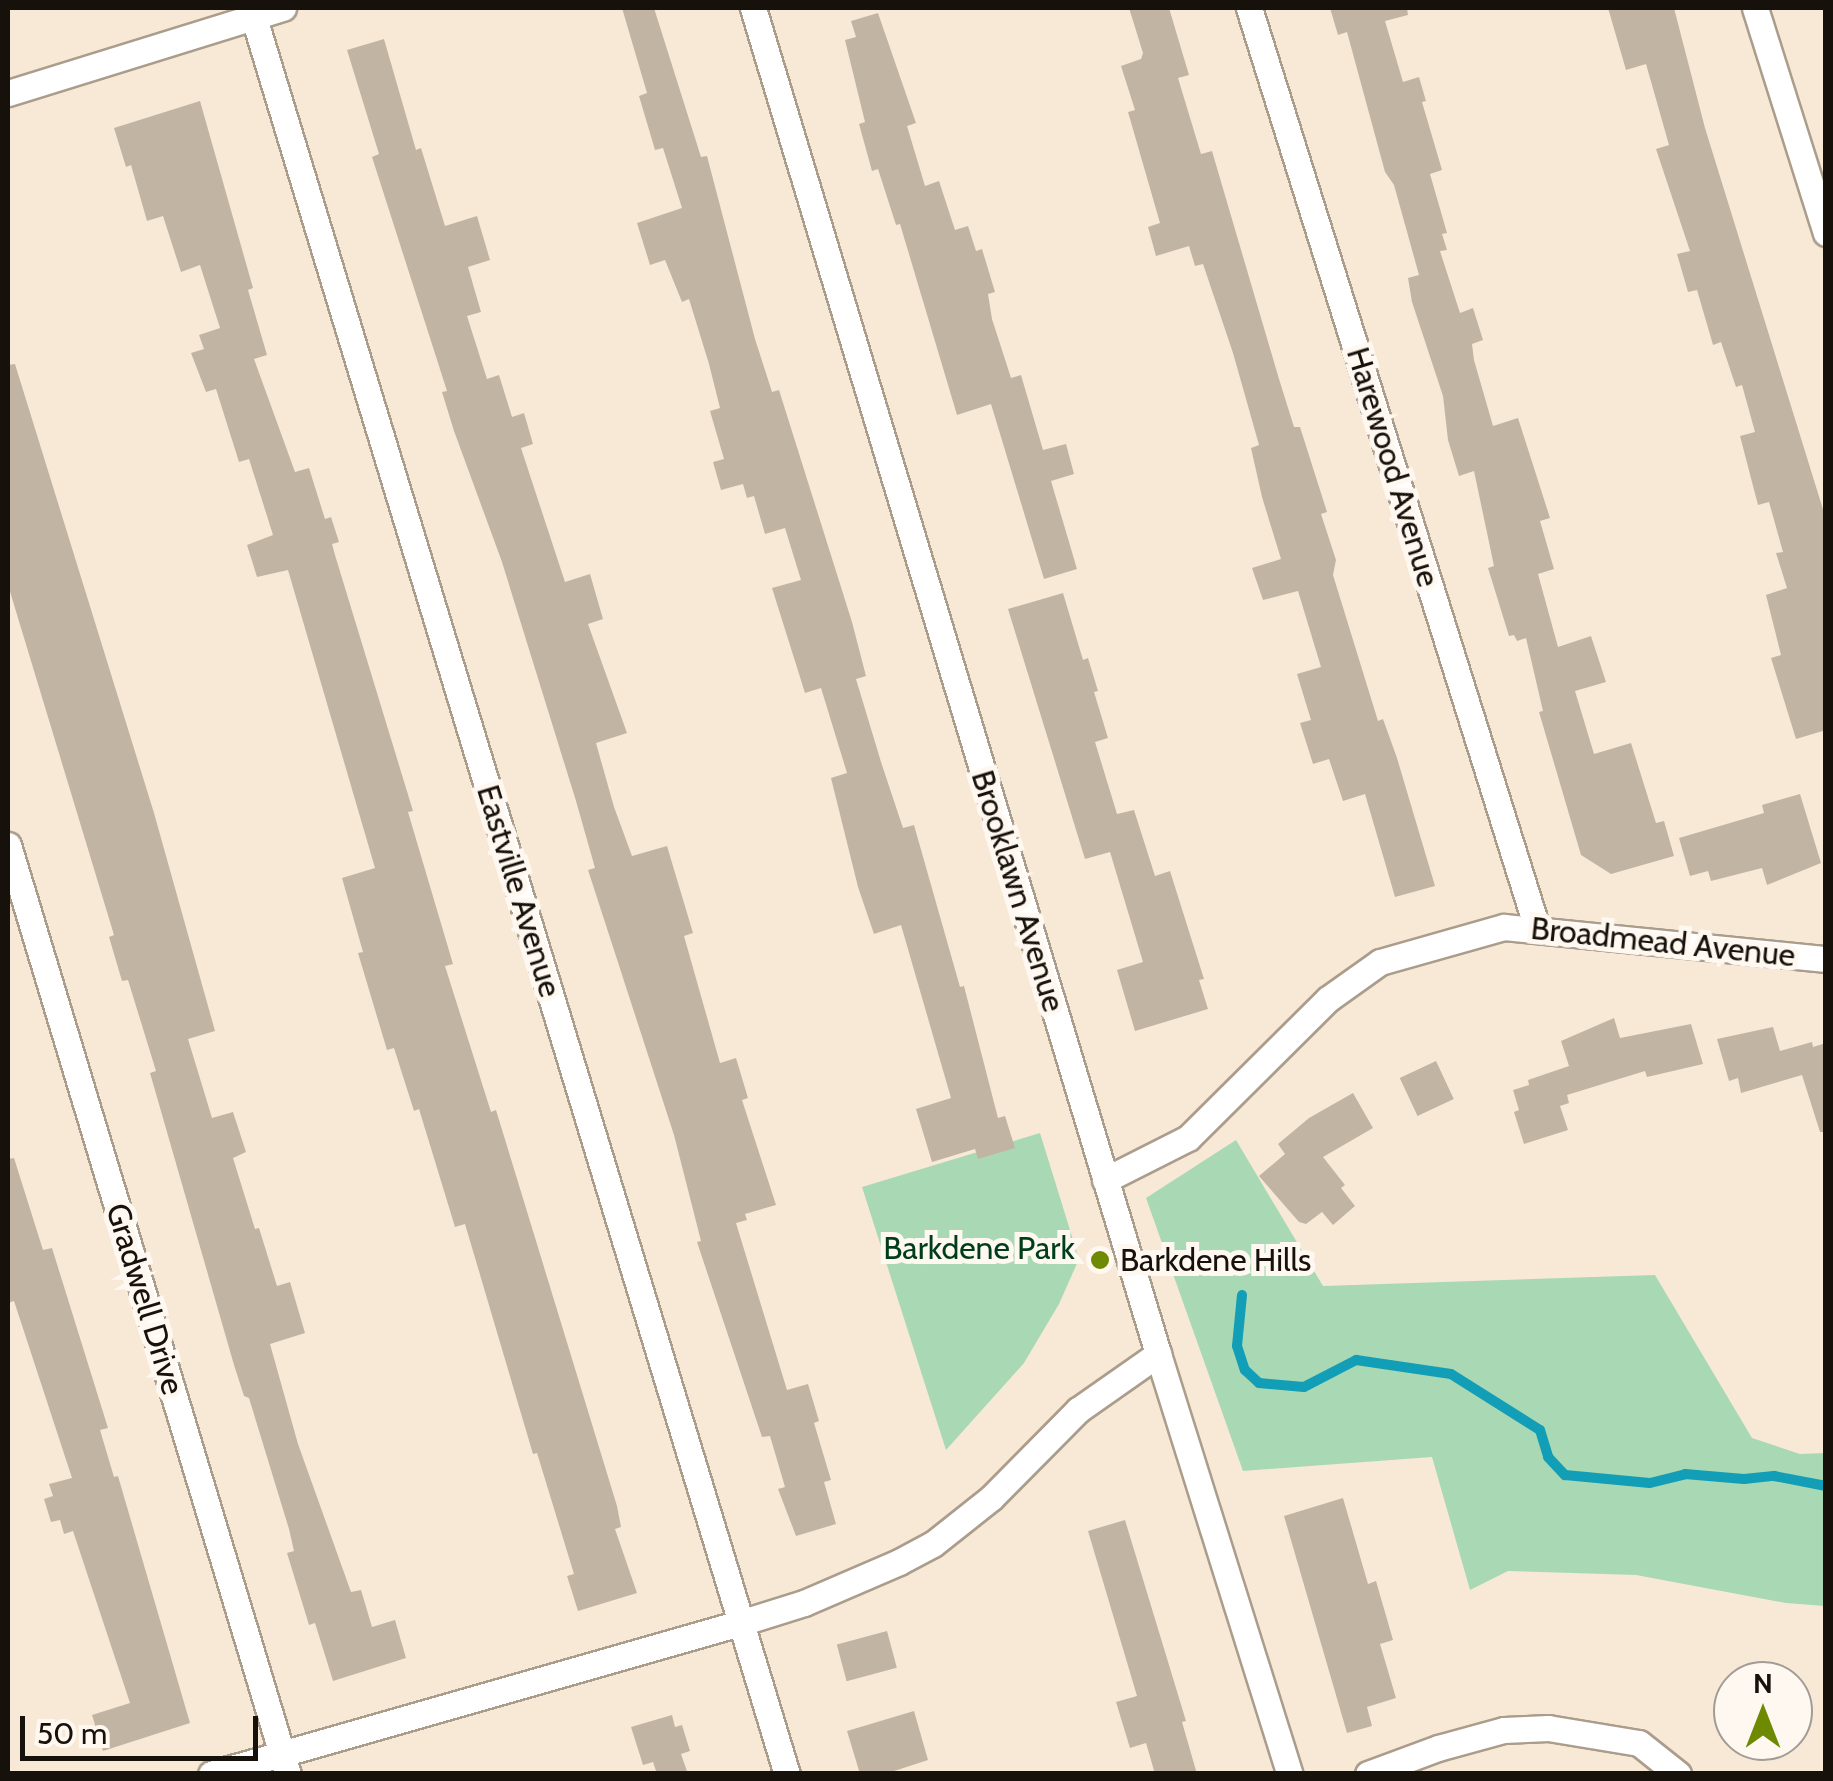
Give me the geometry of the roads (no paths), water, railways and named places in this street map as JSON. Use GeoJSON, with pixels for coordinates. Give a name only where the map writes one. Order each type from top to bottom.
{"type":"FeatureCollection","features":[{"type":"Feature","properties":{"kind":"street"},"geometry":{"type":"LineString","coordinates":[[8,93],[252,12],[283,8]]}},
{"type":"Feature","properties":{"kind":"street","name":"Brooklawn Avenue"},"geometry":{"type":"LineString","coordinates":[[753,8],[1105,1180],[1290,1774]]}},
{"type":"Feature","properties":{"kind":"street","name":"Harewood Avenue"},"geometry":{"type":"LineString","coordinates":[[1249,8],[1537,928]]}},
{"type":"Feature","properties":{"kind":"street"},"geometry":{"type":"LineString","coordinates":[[1755,8],[1826,233]]}},
{"type":"Feature","properties":{"kind":"street","name":"Eastville Avenue"},"geometry":{"type":"LineString","coordinates":[[252,12],[788,1774]]}},
{"type":"Feature","properties":{"kind":"street","name":"Gradwell Drive"},"geometry":{"type":"LineString","coordinates":[[8,846],[285,1763]]}},
{"type":"Feature","properties":{"kind":"street","name":"Broadmead Avenue"},"geometry":{"type":"LineString","coordinates":[[1105,1180],[1188,1138],[1328,999],[1380,962],[1504,927],[1826,959]]}},
{"type":"Feature","properties":{"kind":"street"},"geometry":{"type":"LineString","coordinates":[[211,1774],[285,1763],[804,1603],[933,1544],[990,1498],[1078,1410],[1158,1354]]}},
{"type":"Feature","properties":{"kind":"street"},"geometry":{"type":"LineString","coordinates":[[1368,1774],[1438,1748],[1504,1730],[1548,1728],[1638,1743],[1678,1774]]}},
{"type":"Feature","properties":{"kind":"waterway"},"geometry":{"type":"LineString","coordinates":[[1242,1295],[1237,1346],[1245,1370],[1259,1383],[1304,1387],[1356,1360],[1451,1374],[1540,1430],[1548,1457],[1565,1475],[1650,1483],[1685,1474],[1744,1479],[1774,1476],[1826,1486]]}},
{"type":"Feature","properties":{"kind":"place","name":"Barkdene Hills"},"geometry":{"type":"Point","coordinates":[1100,1260]}},
{"type":"Feature","properties":{"kind":"park label","name":"Barkdene Park"},"geometry":{"type":"Point","coordinates":[979,1248]}}]}
